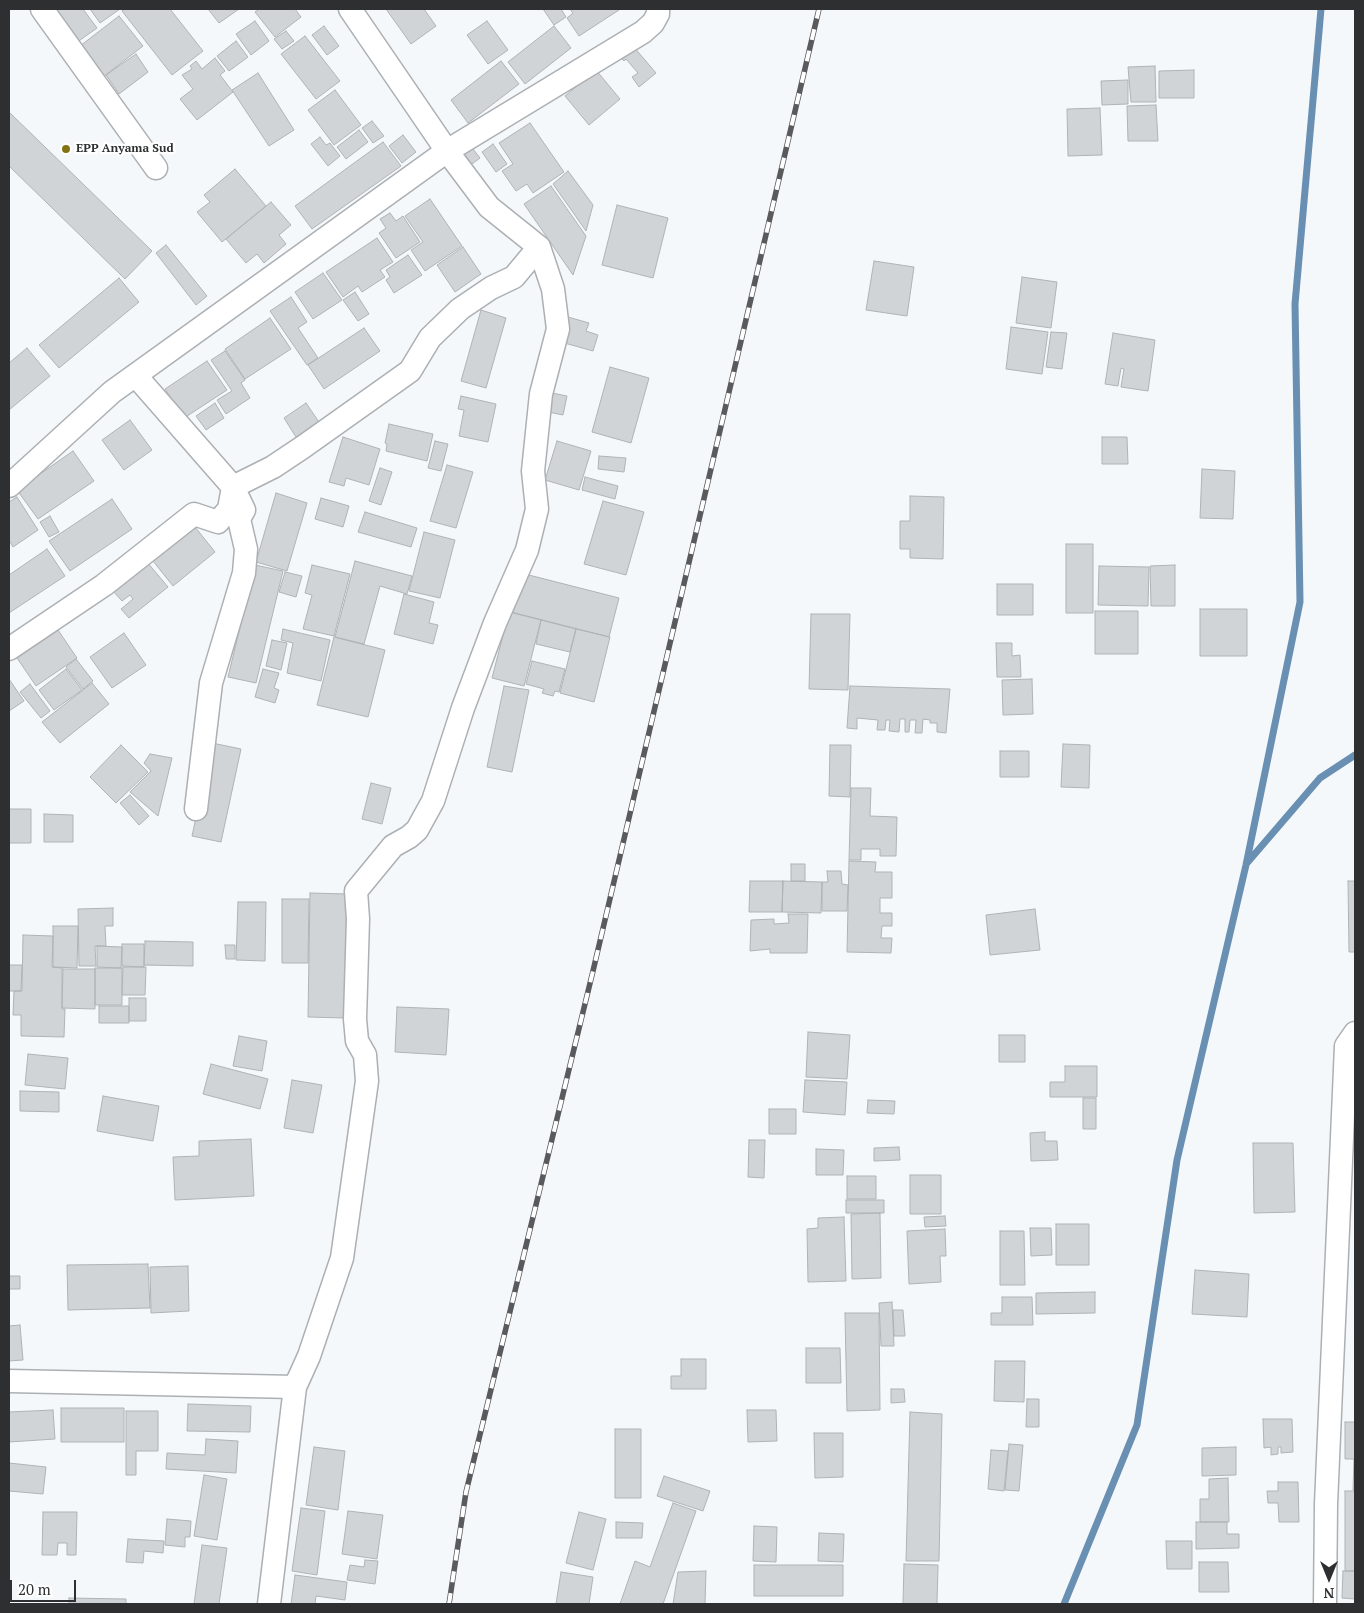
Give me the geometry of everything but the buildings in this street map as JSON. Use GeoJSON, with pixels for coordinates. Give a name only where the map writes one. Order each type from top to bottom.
{"type":"FeatureCollection","features":[{"type":"Feature","properties":{"kind":"street"},"geometry":{"type":"LineString","coordinates":[[42,9],[156,168]]}},
{"type":"Feature","properties":{"kind":"street"},"geometry":{"type":"LineString","coordinates":[[269,1604],[295,1387],[309,1356],[342,1258],[367,1081],[365,1055],[357,1041],[355,1018],[358,919],[356,891],[393,846],[417,830],[433,801],[466,700],[495,624],[527,550],[537,509],[533,471],[541,394],[558,329],[553,289],[539,247],[489,207],[447,151],[350,9]]}},
{"type":"Feature","properties":{"kind":"street"},"geometry":{"type":"LineString","coordinates":[[9,486],[112,392],[447,151],[643,32],[653,23],[658,14],[658,9]]}},
{"type":"Feature","properties":{"kind":"street"},"geometry":{"type":"LineString","coordinates":[[233,488],[303,447],[410,371],[430,338],[460,309],[491,288],[514,276],[539,247]]}},
{"type":"Feature","properties":{"kind":"street"},"geometry":{"type":"LineString","coordinates":[[136,376],[233,488],[244,510],[239,519],[246,549],[244,573],[211,683],[196,809]]}},
{"type":"Feature","properties":{"kind":"street"},"geometry":{"type":"LineString","coordinates":[[9,650],[104,585],[194,514],[218,522],[230,509],[233,488]]}},
{"type":"Feature","properties":{"kind":"street"},"geometry":{"type":"LineString","coordinates":[[1325,1604],[1326,1494],[1346,1046],[1355,1033]]}},
{"type":"Feature","properties":{"kind":"street"},"geometry":{"type":"LineString","coordinates":[[9,1381],[295,1387]]}},
{"type":"Feature","properties":{"kind":"waterway"},"geometry":{"type":"LineString","coordinates":[[1064,1604],[1137,1425],[1177,1160],[1246,865],[1300,602],[1295,304],[1321,9]]}},
{"type":"Feature","properties":{"kind":"waterway"},"geometry":{"type":"LineString","coordinates":[[1247,863],[1320,778],[1355,755]]}},
{"type":"Feature","properties":{"kind":"railway"},"geometry":{"type":"LineString","coordinates":[[449,1604],[466,1492],[593,971],[819,9]]}},
{"type":"Feature","properties":{"kind":"place","name":"EPP Anyama Sud"},"geometry":{"type":"Point","coordinates":[66,149]}}]}
